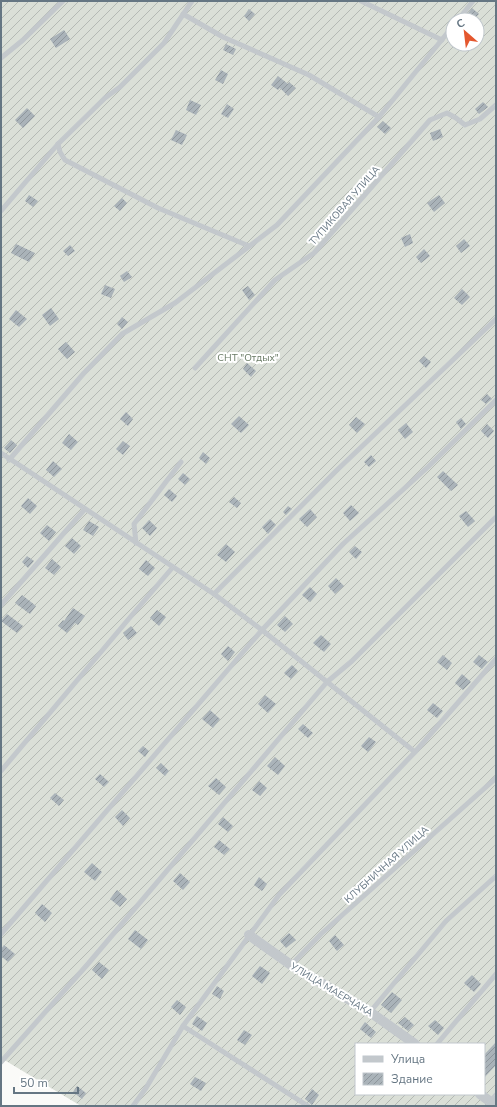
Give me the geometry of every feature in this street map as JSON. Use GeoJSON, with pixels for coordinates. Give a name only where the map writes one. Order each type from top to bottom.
{"type":"FeatureCollection","features":[{"type":"Feature","properties":{"kind":"street","name":"УЛИЦА МАЕРЧАКА"},"geometry":{"type":"LineString","coordinates":[[249,935],[291,965],[370,1012],[414,1043]]}},
{"type":"Feature","properties":{"kind":"street"},"geometry":{"type":"LineString","coordinates":[[482,1095],[494,1101]]}},
{"type":"Feature","properties":{"kind":"lane"},"geometry":{"type":"LineString","coordinates":[[1,58],[23,40],[63,1]]}},
{"type":"Feature","properties":{"kind":"lane"},"geometry":{"type":"LineString","coordinates":[[1,210],[58,144],[164,43],[192,1]]}},
{"type":"Feature","properties":{"kind":"lane"},"geometry":{"type":"LineString","coordinates":[[361,1],[442,40]]}},
{"type":"Feature","properties":{"kind":"lane"},"geometry":{"type":"LineString","coordinates":[[464,12],[473,1]]}},
{"type":"Feature","properties":{"kind":"lane"},"geometry":{"type":"LineString","coordinates":[[183,14],[223,37],[309,75],[379,117]]}},
{"type":"Feature","properties":{"kind":"lane"},"geometry":{"type":"LineString","coordinates":[[10,460],[84,373],[122,334],[175,303],[277,225],[379,117],[445,36]]}},
{"type":"Feature","properties":{"kind":"lane","name":"ТУПИКОВАЯ УЛИЦА"},"geometry":{"type":"LineString","coordinates":[[195,368],[275,280],[314,253],[430,120],[447,113],[465,125],[480,119],[496,105]]}},
{"type":"Feature","properties":{"kind":"lane"},"geometry":{"type":"LineString","coordinates":[[58,144],[60,152],[65,160],[158,208],[248,246]]}},
{"type":"Feature","properties":{"kind":"lane"},"geometry":{"type":"LineString","coordinates":[[214,594],[336,471],[496,319]]}},
{"type":"Feature","properties":{"kind":"lane"},"geometry":{"type":"LineString","coordinates":[[1,934],[262,630],[343,544],[428,466],[496,400]]}},
{"type":"Feature","properties":{"kind":"lane"},"geometry":{"type":"LineString","coordinates":[[1,453],[214,594],[262,630],[415,752]]}},
{"type":"Feature","properties":{"kind":"lane"},"geometry":{"type":"LineString","coordinates":[[136,543],[134,524],[181,462]]}},
{"type":"Feature","properties":{"kind":"lane"},"geometry":{"type":"LineString","coordinates":[[1,605],[85,509]]}},
{"type":"Feature","properties":{"kind":"lane"},"geometry":{"type":"LineString","coordinates":[[1,1062],[87,965],[327,682],[352,661],[496,517]]}},
{"type":"Feature","properties":{"kind":"lane"},"geometry":{"type":"LineString","coordinates":[[1,771],[173,567]]}},
{"type":"Feature","properties":{"kind":"lane"},"geometry":{"type":"LineString","coordinates":[[133,1106],[146,1088],[183,1026],[279,895],[415,752],[496,659]]}},
{"type":"Feature","properties":{"kind":"lane","name":"КЛУБНИЧНАЯ УЛИЦА"},"geometry":{"type":"LineString","coordinates":[[291,965],[321,934],[496,778]]}},
{"type":"Feature","properties":{"kind":"lane"},"geometry":{"type":"LineString","coordinates":[[370,1012],[446,921],[496,876]]}},
{"type":"Feature","properties":{"kind":"lane"},"geometry":{"type":"LineString","coordinates":[[438,1043],[496,974]]}},
{"type":"Feature","properties":{"kind":"lane"},"geometry":{"type":"LineString","coordinates":[[183,1026],[308,1106]]}},
{"type":"Feature","properties":{"kind":"green space","name":"СНТ \"Отдых\""},"geometry":{"type":"Polygon","coordinates":[[[1,1],[496,1],[496,1104],[493,1106],[81,1106],[1,1058],[1,1]]]}},
{"type":"Feature","properties":{"kind":"building"},"geometry":{"type":"Polygon","coordinates":[[[472,8],[477,12],[469,12],[472,8]]]}},
{"type":"Feature","properties":{"kind":"building"},"geometry":{"type":"Polygon","coordinates":[[[249,9],[255,14],[249,21],[244,16],[249,9]]]}},
{"type":"Feature","properties":{"kind":"building"},"geometry":{"type":"Polygon","coordinates":[[[64,30],[70,39],[56,48],[50,39],[64,30]]]}},
{"type":"Feature","properties":{"kind":"building"},"geometry":{"type":"Polygon","coordinates":[[[226,44],[236,49],[233,55],[223,50],[226,44]]]}},
{"type":"Feature","properties":{"kind":"building"},"geometry":{"type":"Polygon","coordinates":[[[221,70],[228,74],[223,84],[215,80],[221,70]]]}},
{"type":"Feature","properties":{"kind":"building"},"geometry":{"type":"Polygon","coordinates":[[[278,76],[296,88],[288,96],[280,88],[278,90],[271,85],[278,76]]]}},
{"type":"Feature","properties":{"kind":"building"},"geometry":{"type":"Polygon","coordinates":[[[190,100],[201,105],[196,115],[186,110],[190,100]]]}},
{"type":"Feature","properties":{"kind":"building"},"geometry":{"type":"Polygon","coordinates":[[[483,102],[488,107],[479,114],[475,109],[483,102]]]}},
{"type":"Feature","properties":{"kind":"building"},"geometry":{"type":"Polygon","coordinates":[[[227,104],[234,109],[228,118],[221,114],[227,104]]]}},
{"type":"Feature","properties":{"kind":"building"},"geometry":{"type":"Polygon","coordinates":[[[27,108],[35,116],[23,128],[15,120],[27,108]]]}},
{"type":"Feature","properties":{"kind":"building"},"geometry":{"type":"Polygon","coordinates":[[[383,121],[391,128],[385,134],[377,127],[383,121]]]}},
{"type":"Feature","properties":{"kind":"building"},"geometry":{"type":"Polygon","coordinates":[[[440,129],[443,137],[433,141],[430,133],[440,129]]]}},
{"type":"Feature","properties":{"kind":"building"},"geometry":{"type":"Polygon","coordinates":[[[176,130],[187,135],[182,145],[171,140],[176,130]]]}},
{"type":"Feature","properties":{"kind":"building"},"geometry":{"type":"Polygon","coordinates":[[[29,195],[38,201],[33,207],[25,201],[29,195]]]}},
{"type":"Feature","properties":{"kind":"building"},"geometry":{"type":"Polygon","coordinates":[[[439,195],[445,203],[434,212],[427,203],[439,195]]]}},
{"type":"Feature","properties":{"kind":"building"},"geometry":{"type":"Polygon","coordinates":[[[122,198],[127,203],[120,211],[114,206],[122,198]]]}},
{"type":"Feature","properties":{"kind":"building"},"geometry":{"type":"Polygon","coordinates":[[[410,234],[413,243],[405,247],[401,238],[410,234]]]}},
{"type":"Feature","properties":{"kind":"building"},"geometry":{"type":"Polygon","coordinates":[[[464,239],[470,246],[461,253],[456,246],[464,239]]]}},
{"type":"Feature","properties":{"kind":"building"},"geometry":{"type":"Polygon","coordinates":[[[16,244],[35,253],[29,262],[11,253],[16,244]]]}},
{"type":"Feature","properties":{"kind":"building"},"geometry":{"type":"Polygon","coordinates":[[[70,245],[75,251],[68,256],[63,251],[70,245]]]}},
{"type":"Feature","properties":{"kind":"building"},"geometry":{"type":"Polygon","coordinates":[[[424,249],[430,256],[421,263],[416,257],[424,249]]]}},
{"type":"Feature","properties":{"kind":"building"},"geometry":{"type":"Polygon","coordinates":[[[127,271],[132,277],[124,282],[120,276],[127,271]]]}},
{"type":"Feature","properties":{"kind":"building"},"geometry":{"type":"Polygon","coordinates":[[[105,285],[115,289],[111,298],[101,294],[105,285]]]}},
{"type":"Feature","properties":{"kind":"building"},"geometry":{"type":"Polygon","coordinates":[[[248,286],[255,295],[249,300],[242,290],[248,286]]]}},
{"type":"Feature","properties":{"kind":"building"},"geometry":{"type":"Polygon","coordinates":[[[462,289],[470,297],[462,305],[454,298],[462,289]]]}},
{"type":"Feature","properties":{"kind":"building"},"geometry":{"type":"Polygon","coordinates":[[[51,308],[59,319],[50,326],[42,315],[51,308]]]}},
{"type":"Feature","properties":{"kind":"building"},"geometry":{"type":"Polygon","coordinates":[[[16,310],[27,319],[19,327],[9,319],[16,310]]]}},
{"type":"Feature","properties":{"kind":"building"},"geometry":{"type":"Polygon","coordinates":[[[122,317],[128,322],[122,329],[117,324],[122,317]]]}},
{"type":"Feature","properties":{"kind":"building"},"geometry":{"type":"Polygon","coordinates":[[[66,342],[75,352],[67,359],[58,349],[66,342]]]}},
{"type":"Feature","properties":{"kind":"building"},"geometry":{"type":"Polygon","coordinates":[[[424,356],[431,362],[426,368],[419,361],[424,356]]]}},
{"type":"Feature","properties":{"kind":"building"},"geometry":{"type":"Polygon","coordinates":[[[247,363],[256,371],[251,377],[243,369],[247,363]]]}},
{"type":"Feature","properties":{"kind":"building"},"geometry":{"type":"Polygon","coordinates":[[[487,394],[492,399],[486,404],[481,400],[487,394]]]}},
{"type":"Feature","properties":{"kind":"building"},"geometry":{"type":"Polygon","coordinates":[[[126,412],[133,419],[128,426],[120,419],[126,412]]]}},
{"type":"Feature","properties":{"kind":"building"},"geometry":{"type":"Polygon","coordinates":[[[239,416],[249,425],[241,433],[231,424],[239,416]]]}},
{"type":"Feature","properties":{"kind":"building"},"geometry":{"type":"Polygon","coordinates":[[[356,417],[365,424],[357,433],[349,425],[356,417]]]}},
{"type":"Feature","properties":{"kind":"building"},"geometry":{"type":"Polygon","coordinates":[[[461,418],[466,424],[461,429],[456,422],[461,418]]]}},
{"type":"Feature","properties":{"kind":"building"},"geometry":{"type":"Polygon","coordinates":[[[406,423],[413,432],[405,439],[398,430],[406,423]]]}},
{"type":"Feature","properties":{"kind":"building"},"geometry":{"type":"Polygon","coordinates":[[[487,424],[494,431],[488,438],[481,431],[487,424]]]}},
{"type":"Feature","properties":{"kind":"building"},"geometry":{"type":"Polygon","coordinates":[[[69,434],[78,442],[71,450],[62,443],[69,434]]]}},
{"type":"Feature","properties":{"kind":"building"},"geometry":{"type":"Polygon","coordinates":[[[11,440],[17,445],[10,453],[4,448],[11,440]]]}},
{"type":"Feature","properties":{"kind":"building"},"geometry":{"type":"Polygon","coordinates":[[[123,441],[130,446],[123,455],[116,449],[123,441]]]}},
{"type":"Feature","properties":{"kind":"building"},"geometry":{"type":"Polygon","coordinates":[[[203,452],[210,458],[206,464],[199,458],[203,452]]]}},
{"type":"Feature","properties":{"kind":"building"},"geometry":{"type":"Polygon","coordinates":[[[371,455],[376,461],[369,467],[364,462],[371,455]]]}},
{"type":"Feature","properties":{"kind":"building"},"geometry":{"type":"Polygon","coordinates":[[[53,461],[62,469],[54,477],[46,470],[53,461]]]}},
{"type":"Feature","properties":{"kind":"building"},"geometry":{"type":"Polygon","coordinates":[[[443,471],[458,485],[451,491],[437,477],[443,471]]]}},
{"type":"Feature","properties":{"kind":"building"},"geometry":{"type":"Polygon","coordinates":[[[183,473],[190,479],[185,485],[178,479],[183,473]]]}},
{"type":"Feature","properties":{"kind":"building"},"geometry":{"type":"Polygon","coordinates":[[[169,489],[177,496],[172,502],[164,495],[169,489]]]}},
{"type":"Feature","properties":{"kind":"building"},"geometry":{"type":"Polygon","coordinates":[[[234,497],[241,503],[237,508],[229,502],[234,497]]]}},
{"type":"Feature","properties":{"kind":"building"},"geometry":{"type":"Polygon","coordinates":[[[28,498],[37,506],[30,514],[21,506],[28,498]]]}},
{"type":"Feature","properties":{"kind":"building"},"geometry":{"type":"Polygon","coordinates":[[[351,505],[359,513],[350,521],[343,513],[351,505]]]}},
{"type":"Feature","properties":{"kind":"building"},"geometry":{"type":"Polygon","coordinates":[[[288,506],[292,509],[286,515],[283,512],[288,506]]]}},
{"type":"Feature","properties":{"kind":"building"},"geometry":{"type":"Polygon","coordinates":[[[310,509],[317,517],[307,527],[299,519],[310,509]]]}},
{"type":"Feature","properties":{"kind":"building"},"geometry":{"type":"Polygon","coordinates":[[[466,511],[475,521],[468,527],[459,516],[466,511]]]}},
{"type":"Feature","properties":{"kind":"building"},"geometry":{"type":"Polygon","coordinates":[[[270,519],[276,525],[268,534],[262,527],[270,519]]]}},
{"type":"Feature","properties":{"kind":"building"},"geometry":{"type":"Polygon","coordinates":[[[149,520],[157,528],[150,536],[142,528],[149,520]]]}},
{"type":"Feature","properties":{"kind":"building"},"geometry":{"type":"Polygon","coordinates":[[[89,521],[99,527],[93,536],[83,530],[89,521]]]}},
{"type":"Feature","properties":{"kind":"building"},"geometry":{"type":"Polygon","coordinates":[[[47,525],[56,532],[49,541],[40,533],[47,525]]]}},
{"type":"Feature","properties":{"kind":"building"},"geometry":{"type":"Polygon","coordinates":[[[72,538],[81,546],[74,554],[65,546],[72,538]]]}},
{"type":"Feature","properties":{"kind":"building"},"geometry":{"type":"Polygon","coordinates":[[[226,544],[235,552],[226,562],[217,555],[226,544]]]}},
{"type":"Feature","properties":{"kind":"building"},"geometry":{"type":"Polygon","coordinates":[[[355,546],[362,552],[356,559],[349,552],[355,546]]]}},
{"type":"Feature","properties":{"kind":"building"},"geometry":{"type":"Polygon","coordinates":[[[27,556],[34,561],[28,568],[22,562],[27,556]]]}},
{"type":"Feature","properties":{"kind":"building"},"geometry":{"type":"Polygon","coordinates":[[[52,559],[61,567],[54,575],[45,568],[52,559]]]}},
{"type":"Feature","properties":{"kind":"building"},"geometry":{"type":"Polygon","coordinates":[[[146,560],[155,568],[148,576],[139,569],[146,560]]]}},
{"type":"Feature","properties":{"kind":"building"},"geometry":{"type":"Polygon","coordinates":[[[336,578],[344,586],[335,594],[328,586],[336,578]]]}},
{"type":"Feature","properties":{"kind":"building"},"geometry":{"type":"Polygon","coordinates":[[[310,587],[317,594],[310,602],[302,595],[310,587]]]}},
{"type":"Feature","properties":{"kind":"building"},"geometry":{"type":"Polygon","coordinates":[[[22,595],[36,606],[30,614],[15,603],[22,595]]]}},
{"type":"Feature","properties":{"kind":"building"},"geometry":{"type":"Polygon","coordinates":[[[73,608],[85,616],[78,625],[75,623],[67,633],[58,626],[63,620],[64,621],[73,608]]]}},
{"type":"Feature","properties":{"kind":"building"},"geometry":{"type":"Polygon","coordinates":[[[157,610],[166,617],[159,626],[150,618],[157,610]]]}},
{"type":"Feature","properties":{"kind":"building"},"geometry":{"type":"Polygon","coordinates":[[[7,614],[23,626],[17,633],[1,621],[7,614]]]}},
{"type":"Feature","properties":{"kind":"building"},"geometry":{"type":"Polygon","coordinates":[[[285,616],[293,624],[285,632],[277,625],[285,616]]]}},
{"type":"Feature","properties":{"kind":"building"},"geometry":{"type":"Polygon","coordinates":[[[131,626],[137,633],[128,640],[123,633],[131,626]]]}},
{"type":"Feature","properties":{"kind":"building"},"geometry":{"type":"Polygon","coordinates":[[[321,635],[331,644],[324,652],[313,643],[321,635]]]}},
{"type":"Feature","properties":{"kind":"building"},"geometry":{"type":"Polygon","coordinates":[[[228,646],[235,652],[228,661],[221,654],[228,646]]]}},
{"type":"Feature","properties":{"kind":"building"},"geometry":{"type":"Polygon","coordinates":[[[443,655],[452,663],[447,670],[437,662],[443,655]]]}},
{"type":"Feature","properties":{"kind":"building"},"geometry":{"type":"Polygon","coordinates":[[[479,655],[488,662],[482,669],[473,662],[479,655]]]}},
{"type":"Feature","properties":{"kind":"building"},"geometry":{"type":"Polygon","coordinates":[[[292,665],[298,671],[291,679],[284,673],[292,665]]]}},
{"type":"Feature","properties":{"kind":"building"},"geometry":{"type":"Polygon","coordinates":[[[462,674],[471,682],[463,690],[455,683],[462,674]]]}},
{"type":"Feature","properties":{"kind":"building"},"geometry":{"type":"Polygon","coordinates":[[[265,695],[276,704],[268,713],[258,704],[265,695]]]}},
{"type":"Feature","properties":{"kind":"building"},"geometry":{"type":"Polygon","coordinates":[[[433,703],[443,711],[437,718],[427,710],[433,703]]]}},
{"type":"Feature","properties":{"kind":"building"},"geometry":{"type":"Polygon","coordinates":[[[210,710],[220,719],[213,728],[202,719],[210,710]]]}},
{"type":"Feature","properties":{"kind":"building"},"geometry":{"type":"Polygon","coordinates":[[[303,724],[313,733],[308,738],[298,729],[303,724]]]}},
{"type":"Feature","properties":{"kind":"building"},"geometry":{"type":"Polygon","coordinates":[[[369,737],[376,742],[368,752],[361,746],[369,737]]]}},
{"type":"Feature","properties":{"kind":"building"},"geometry":{"type":"Polygon","coordinates":[[[143,746],[149,751],[145,757],[138,751],[143,746]]]}},
{"type":"Feature","properties":{"kind":"building"},"geometry":{"type":"Polygon","coordinates":[[[275,757],[285,766],[278,775],[267,766],[275,757]]]}},
{"type":"Feature","properties":{"kind":"building"},"geometry":{"type":"Polygon","coordinates":[[[161,763],[169,771],[165,776],[156,768],[161,763]]]}},
{"type":"Feature","properties":{"kind":"building"},"geometry":{"type":"Polygon","coordinates":[[[100,774],[109,782],[104,787],[95,779],[100,774]]]}},
{"type":"Feature","properties":{"kind":"building"},"geometry":{"type":"Polygon","coordinates":[[[216,778],[226,787],[219,795],[208,786],[216,778]]]}},
{"type":"Feature","properties":{"kind":"building"},"geometry":{"type":"Polygon","coordinates":[[[259,781],[267,788],[260,796],[252,790],[259,781]]]}},
{"type":"Feature","properties":{"kind":"building"},"geometry":{"type":"Polygon","coordinates":[[[55,793],[64,800],[59,806],[50,798],[55,793]]]}},
{"type":"Feature","properties":{"kind":"building"},"geometry":{"type":"Polygon","coordinates":[[[122,810],[130,818],[123,826],[115,817],[122,810]]]}},
{"type":"Feature","properties":{"kind":"building"},"geometry":{"type":"Polygon","coordinates":[[[223,817],[233,826],[228,832],[218,824],[223,817]]]}},
{"type":"Feature","properties":{"kind":"building"},"geometry":{"type":"Polygon","coordinates":[[[219,840],[230,849],[224,855],[214,847],[219,840]]]}},
{"type":"Feature","properties":{"kind":"building"},"geometry":{"type":"Polygon","coordinates":[[[92,863],[102,872],[95,881],[84,872],[92,863]]]}},
{"type":"Feature","properties":{"kind":"building"},"geometry":{"type":"Polygon","coordinates":[[[180,873],[190,882],[183,890],[173,881],[180,873]]]}},
{"type":"Feature","properties":{"kind":"building"},"geometry":{"type":"Polygon","coordinates":[[[259,877],[267,884],[262,891],[254,885],[259,877]]]}},
{"type":"Feature","properties":{"kind":"building"},"geometry":{"type":"Polygon","coordinates":[[[117,890],[127,899],[120,907],[110,899],[117,890]]]}},
{"type":"Feature","properties":{"kind":"building"},"geometry":{"type":"Polygon","coordinates":[[[42,904],[52,913],[45,922],[35,913],[42,904]]]}},
{"type":"Feature","properties":{"kind":"building"},"geometry":{"type":"Polygon","coordinates":[[[135,930],[148,940],[141,949],[128,939],[135,930]]]}},
{"type":"Feature","properties":{"kind":"building"},"geometry":{"type":"Polygon","coordinates":[[[289,933],[296,940],[286,948],[280,941],[289,933]]]}},
{"type":"Feature","properties":{"kind":"building"},"geometry":{"type":"Polygon","coordinates":[[[335,935],[344,945],[337,951],[329,941],[335,935]]]}},
{"type":"Feature","properties":{"kind":"building"},"geometry":{"type":"Polygon","coordinates":[[[4,945],[15,954],[8,962],[1,956],[1,949],[4,945]]]}},
{"type":"Feature","properties":{"kind":"building"},"geometry":{"type":"Polygon","coordinates":[[[99,962],[109,970],[102,979],[92,970],[99,962]]]}},
{"type":"Feature","properties":{"kind":"building"},"geometry":{"type":"Polygon","coordinates":[[[260,966],[270,973],[262,984],[252,976],[260,966]]]}},
{"type":"Feature","properties":{"kind":"building"},"geometry":{"type":"Polygon","coordinates":[[[472,975],[481,984],[474,992],[464,983],[472,975]]]}},
{"type":"Feature","properties":{"kind":"building"},"geometry":{"type":"Polygon","coordinates":[[[217,986],[224,991],[220,999],[212,994],[217,986]]]}},
{"type":"Feature","properties":{"kind":"building"},"geometry":{"type":"Polygon","coordinates":[[[392,992],[402,1000],[391,1013],[381,1005],[392,992]]]}},
{"type":"Feature","properties":{"kind":"building"},"geometry":{"type":"Polygon","coordinates":[[[177,1000],[186,1007],[180,1015],[171,1007],[177,1000]]]}},
{"type":"Feature","properties":{"kind":"building"},"geometry":{"type":"Polygon","coordinates":[[[197,1016],[207,1023],[202,1031],[192,1024],[197,1016]]]}},
{"type":"Feature","properties":{"kind":"building"},"geometry":{"type":"Polygon","coordinates":[[[405,1017],[414,1025],[408,1031],[398,1023],[405,1017]]]}},
{"type":"Feature","properties":{"kind":"building"},"geometry":{"type":"Polygon","coordinates":[[[435,1020],[444,1028],[438,1035],[428,1026],[435,1020]]]}},
{"type":"Feature","properties":{"kind":"building"},"geometry":{"type":"Polygon","coordinates":[[[365,1022],[376,1032],[371,1038],[360,1029],[365,1022]]]}},
{"type":"Feature","properties":{"kind":"building"},"geometry":{"type":"Polygon","coordinates":[[[244,1030],[252,1035],[245,1045],[237,1040],[244,1030]]]}},
{"type":"Feature","properties":{"kind":"building"},"geometry":{"type":"Polygon","coordinates":[[[496,1042],[496,1065],[485,1077],[485,1054],[496,1042]]]}},
{"type":"Feature","properties":{"kind":"building"},"geometry":{"type":"Polygon","coordinates":[[[195,1077],[206,1083],[201,1091],[190,1084],[195,1077]]]}},
{"type":"Feature","properties":{"kind":"building"},"geometry":{"type":"Polygon","coordinates":[[[77,1086],[86,1093],[82,1099],[73,1092],[77,1086]]]}},
{"type":"Feature","properties":{"kind":"building"},"geometry":{"type":"Polygon","coordinates":[[[312,1089],[319,1095],[312,1105],[305,1099],[312,1089]]]}}]}
